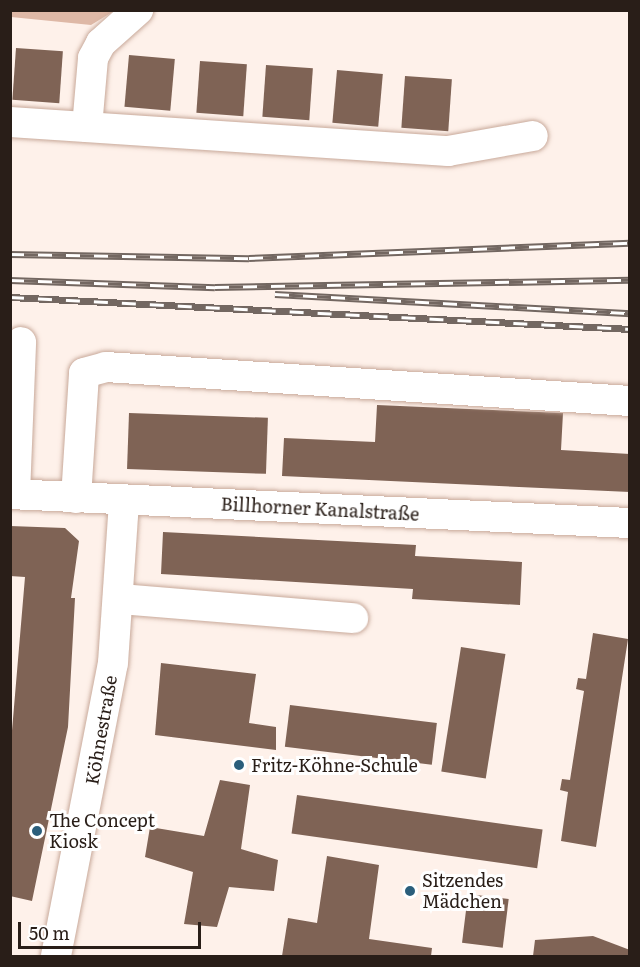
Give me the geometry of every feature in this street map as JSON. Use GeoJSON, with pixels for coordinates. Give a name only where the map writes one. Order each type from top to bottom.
{"type":"FeatureCollection","features":[{"type":"Feature","properties":{"kind":"street"},"geometry":{"type":"LineString","coordinates":[[87,127],[93,58],[101,43],[138,10]]}},
{"type":"Feature","properties":{"kind":"street"},"geometry":{"type":"LineString","coordinates":[[10,122],[448,150],[533,136]]}},
{"type":"Feature","properties":{"kind":"street"},"geometry":{"type":"LineString","coordinates":[[13,494],[21,342]]}},
{"type":"Feature","properties":{"kind":"street"},"geometry":{"type":"LineString","coordinates":[[76,498],[84,372],[106,367],[630,401]]}},
{"type":"Feature","properties":{"kind":"street","name":"Billhorner Kanalstraße"},"geometry":{"type":"LineString","coordinates":[[13,494],[630,523]]}},
{"type":"Feature","properties":{"kind":"street","name":"Köhnestraße"},"geometry":{"type":"LineString","coordinates":[[56,957],[96,762],[120,599],[123,500]]}},
{"type":"Feature","properties":{"kind":"street"},"geometry":{"type":"LineString","coordinates":[[120,599],[353,618]]}},
{"type":"Feature","properties":{"kind":"shaded area"},"geometry":{"type":"Polygon","coordinates":[[[10,11],[114,11],[91,25],[11,17],[10,11]]]}},
{"type":"Feature","properties":{"kind":"building"},"geometry":{"type":"Polygon","coordinates":[[[16,48],[63,51],[59,103],[12,100],[16,48]]]}},
{"type":"Feature","properties":{"kind":"building"},"geometry":{"type":"Polygon","coordinates":[[[129,55],[175,59],[170,111],[124,107],[129,55]]]}},
{"type":"Feature","properties":{"kind":"building"},"geometry":{"type":"Polygon","coordinates":[[[200,61],[247,64],[243,116],[196,113],[200,61]]]}},
{"type":"Feature","properties":{"kind":"building"},"geometry":{"type":"Polygon","coordinates":[[[266,65],[313,68],[309,120],[262,117],[266,65]]]}},
{"type":"Feature","properties":{"kind":"building"},"geometry":{"type":"Polygon","coordinates":[[[337,70],[383,74],[378,127],[332,123],[337,70]]]}},
{"type":"Feature","properties":{"kind":"building"},"geometry":{"type":"Polygon","coordinates":[[[405,76],[452,79],[448,131],[401,128],[405,76]]]}},
{"type":"Feature","properties":{"kind":"building"},"geometry":{"type":"Polygon","coordinates":[[[377,405],[563,413],[561,450],[630,454],[630,492],[282,476],[284,438],[375,442],[377,405]]]}},
{"type":"Feature","properties":{"kind":"building"},"geometry":{"type":"Polygon","coordinates":[[[129,413],[268,418],[266,474],[127,469],[129,413]]]}},
{"type":"Feature","properties":{"kind":"building"},"geometry":{"type":"Polygon","coordinates":[[[10,526],[65,528],[79,541],[71,598],[75,598],[68,727],[32,901],[10,896],[10,754],[25,577],[10,576],[10,526]]]}},
{"type":"Feature","properties":{"kind":"building"},"geometry":{"type":"Polygon","coordinates":[[[163,532],[416,545],[415,556],[522,562],[520,605],[412,599],[413,589],[161,574],[163,532]]]}},
{"type":"Feature","properties":{"kind":"building"},"geometry":{"type":"Polygon","coordinates":[[[593,633],[628,639],[596,847],[561,841],[568,792],[560,790],[562,779],[570,780],[584,691],[576,689],[578,678],[586,679],[593,633]]]}},
{"type":"Feature","properties":{"kind":"building"},"geometry":{"type":"Polygon","coordinates":[[[461,647],[505,654],[486,778],[441,771],[461,647]]]}},
{"type":"Feature","properties":{"kind":"building"},"geometry":{"type":"Polygon","coordinates":[[[161,663],[256,674],[249,723],[276,727],[276,750],[155,735],[161,663]]]}},
{"type":"Feature","properties":{"kind":"building"},"geometry":{"type":"Polygon","coordinates":[[[290,705],[437,723],[432,765],[285,747],[290,705]]]}},
{"type":"Feature","properties":{"kind":"building"},"geometry":{"type":"Polygon","coordinates":[[[220,780],[250,785],[241,849],[278,860],[274,891],[229,887],[217,927],[184,924],[193,872],[145,857],[150,827],[204,836],[220,780]]]}},
{"type":"Feature","properties":{"kind":"building"},"geometry":{"type":"Polygon","coordinates":[[[297,795],[543,830],[537,868],[292,834],[297,795]]]}},
{"type":"Feature","properties":{"kind":"building"},"geometry":{"type":"Polygon","coordinates":[[[327,856],[379,865],[369,939],[432,948],[431,956],[282,956],[288,918],[317,923],[327,856]]]}},
{"type":"Feature","properties":{"kind":"building"},"geometry":{"type":"Polygon","coordinates":[[[468,894],[509,899],[503,948],[462,943],[468,894]]]}},
{"type":"Feature","properties":{"kind":"building"},"geometry":{"type":"Polygon","coordinates":[[[593,936],[630,950],[630,956],[533,956],[535,940],[593,936]]]}},
{"type":"Feature","properties":{"kind":"railway"},"geometry":{"type":"LineString","coordinates":[[10,254],[249,258],[630,243]]}},
{"type":"Feature","properties":{"kind":"railway"},"geometry":{"type":"LineString","coordinates":[[10,280],[215,287],[630,280]]}},
{"type":"Feature","properties":{"kind":"railway"},"geometry":{"type":"LineString","coordinates":[[275,294],[630,313]]}},
{"type":"Feature","properties":{"kind":"railway"},"geometry":{"type":"LineString","coordinates":[[10,297],[630,329]]}},
{"type":"Feature","properties":{"kind":"place","name":"Fritz-Köhne-Schule"},"geometry":{"type":"Point","coordinates":[239,765]}},
{"type":"Feature","properties":{"kind":"place","name":"The Concept Kiosk"},"geometry":{"type":"Point","coordinates":[37,831]}},
{"type":"Feature","properties":{"kind":"place","name":"Sitzendes Mädchen"},"geometry":{"type":"Point","coordinates":[410,891]}}]}
